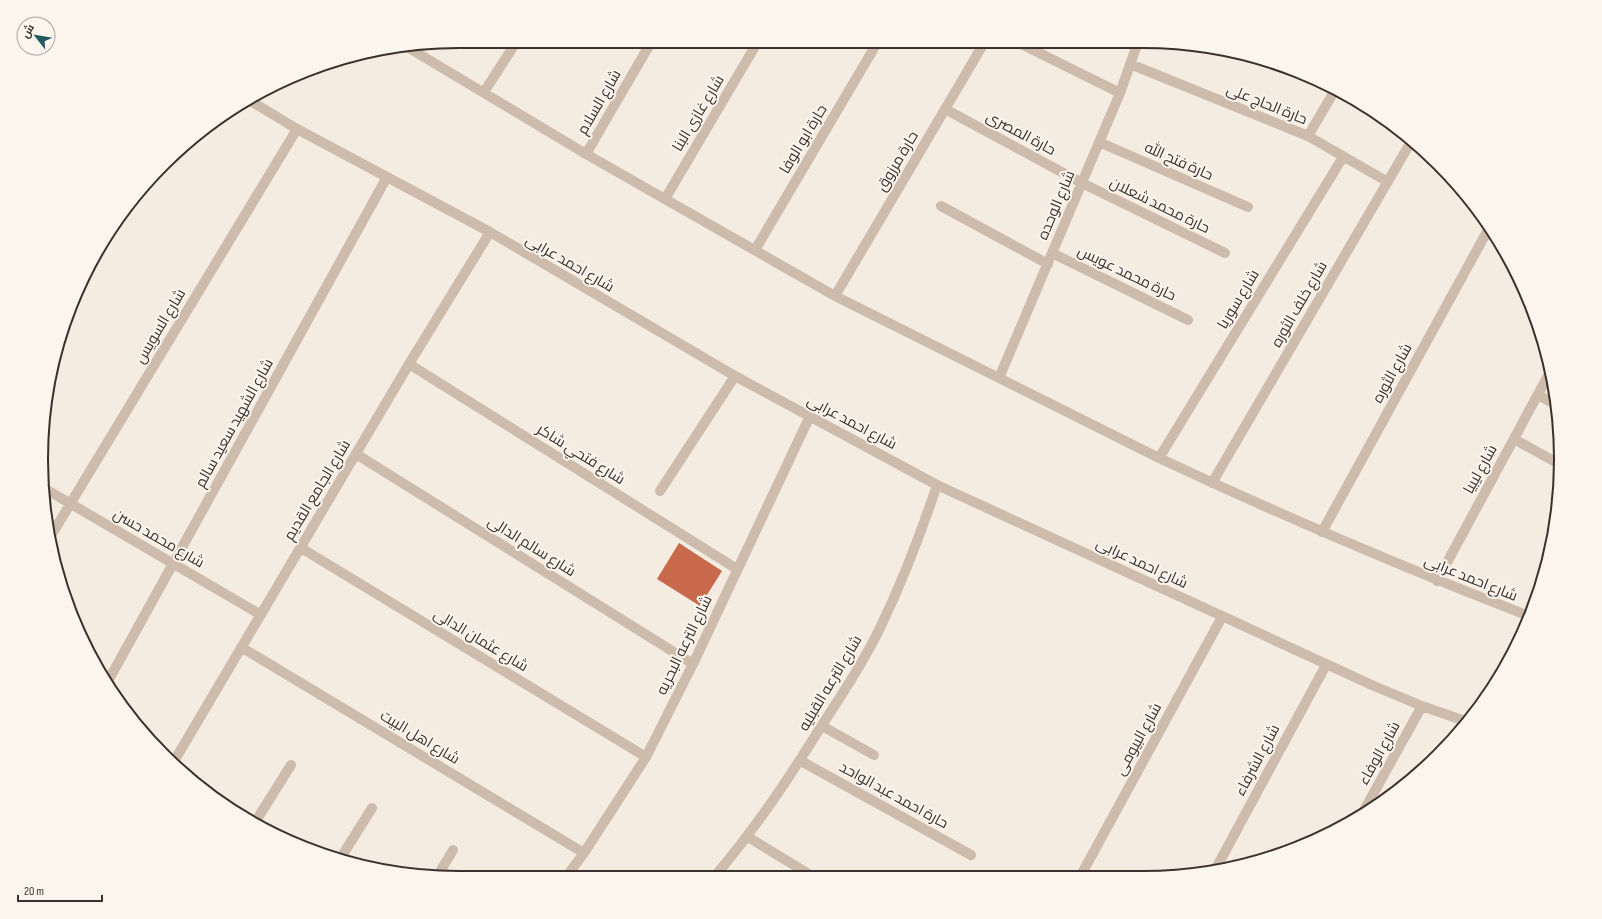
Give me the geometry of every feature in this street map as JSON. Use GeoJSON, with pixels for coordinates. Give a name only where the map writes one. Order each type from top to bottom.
{"type":"FeatureCollection","features":[{"type":"Feature","properties":{"kind":"street"},"geometry":{"type":"LineString","coordinates":[[484,92],[512,48]]}},
{"type":"Feature","properties":{"kind":"street","name":"شارع السلام"},"geometry":{"type":"LineString","coordinates":[[586,154],[648,48]]}},
{"type":"Feature","properties":{"kind":"street","name":"شارع غازى البنا"},"geometry":{"type":"LineString","coordinates":[[665,198],[754,48]]}},
{"type":"Feature","properties":{"kind":"street","name":"حارة ابو الوفا"},"geometry":{"type":"LineString","coordinates":[[754,250],[874,48]]}},
{"type":"Feature","properties":{"kind":"street","name":"حارة مرزوق"},"geometry":{"type":"LineString","coordinates":[[835,296],[981,48]]}},
{"type":"Feature","properties":{"kind":"street"},"geometry":{"type":"LineString","coordinates":[[1029,48],[1120,93]]}},
{"type":"Feature","properties":{"kind":"street","name":"شارع الوحده"},"geometry":{"type":"LineString","coordinates":[[999,378],[1120,93],[1136,48]]}},
{"type":"Feature","properties":{"kind":"street","name":"شارع احمد عرابى"},"geometry":{"type":"LineString","coordinates":[[414,51],[586,154],[835,296],[1212,483],[1437,581],[1524,614]]}},
{"type":"Feature","properties":{"kind":"street","name":"حارة الحاج على"},"geometry":{"type":"LineString","coordinates":[[1130,64],[1308,136],[1388,182]]}},
{"type":"Feature","properties":{"kind":"street"},"geometry":{"type":"LineString","coordinates":[[1308,136],[1333,94]]}},
{"type":"Feature","properties":{"kind":"street","name":"شارع احمد عرابى"},"geometry":{"type":"LineString","coordinates":[[254,103],[297,129],[490,232],[735,376],[937,485],[1326,665],[1422,706],[1461,720]]}},
{"type":"Feature","properties":{"kind":"street","name":"حارة المصرى"},"geometry":{"type":"LineString","coordinates":[[945,109],[1082,183]]}},
{"type":"Feature","properties":{"kind":"street","name":"شارع السويس"},"geometry":{"type":"LineString","coordinates":[[54,530],[297,129]]}},
{"type":"Feature","properties":{"kind":"street","name":"حارة فتح الله"},"geometry":{"type":"LineString","coordinates":[[1099,142],[1248,207]]}},
{"type":"Feature","properties":{"kind":"street","name":"شارع خلف الثوره"},"geometry":{"type":"LineString","coordinates":[[1212,483],[1409,146]]}},
{"type":"Feature","properties":{"kind":"street","name":"شارع سوريا"},"geometry":{"type":"LineString","coordinates":[[1159,458],[1343,157]]}},
{"type":"Feature","properties":{"kind":"street","name":"شارع الشهيد سعيد سالم"},"geometry":{"type":"LineString","coordinates":[[110,677],[387,177]]}},
{"type":"Feature","properties":{"kind":"street","name":"حارة محمد شعلان"},"geometry":{"type":"LineString","coordinates":[[1082,183],[1225,253]]}},
{"type":"Feature","properties":{"kind":"street"},"geometry":{"type":"LineString","coordinates":[[941,206],[1048,264]]}},
{"type":"Feature","properties":{"kind":"street","name":"شارع الجامع القديم"},"geometry":{"type":"LineString","coordinates":[[176,757],[409,364],[490,232]]}},
{"type":"Feature","properties":{"kind":"street","name":"شارع الثوره"},"geometry":{"type":"LineString","coordinates":[[1322,532],[1486,233]]}},
{"type":"Feature","properties":{"kind":"street","name":"حارة محمد عويس"},"geometry":{"type":"LineString","coordinates":[[1052,253],[1188,320]]}},
{"type":"Feature","properties":{"kind":"street","name":"شارع فتحي شاكر"},"geometry":{"type":"LineString","coordinates":[[409,364],[737,569]]}},
{"type":"Feature","properties":{"kind":"street"},"geometry":{"type":"LineString","coordinates":[[660,491],[735,376]]}},
{"type":"Feature","properties":{"kind":"street","name":"شارع ليبيا"},"geometry":{"type":"LineString","coordinates":[[1437,581],[1546,380]]}},
{"type":"Feature","properties":{"kind":"street"},"geometry":{"type":"LineString","coordinates":[[1538,395],[1549,401]]}},
{"type":"Feature","properties":{"kind":"street","name":"شارع الترعه البحريه"},"geometry":{"type":"LineString","coordinates":[[570,871],[584,853],[646,757],[693,664],[810,416]]}},
{"type":"Feature","properties":{"kind":"street"},"geometry":{"type":"LineString","coordinates":[[1514,439],[1554,461]]}},
{"type":"Feature","properties":{"kind":"street","name":"شارع سالم الدالى"},"geometry":{"type":"LineString","coordinates":[[356,454],[693,664]]}},
{"type":"Feature","properties":{"kind":"street","name":"شارع الترعه القبليه"},"geometry":{"type":"LineString","coordinates":[[719,871],[748,837],[801,761],[843,694],[880,627],[912,557],[937,485]]}},
{"type":"Feature","properties":{"kind":"street","name":"شارع محمد حسن"},"geometry":{"type":"LineString","coordinates":[[50,492],[261,615]]}},
{"type":"Feature","properties":{"kind":"street","name":"شارع عثمان الدالى"},"geometry":{"type":"LineString","coordinates":[[301,548],[646,757]]}},
{"type":"Feature","properties":{"kind":"street","name":"شارع البيومى"},"geometry":{"type":"LineString","coordinates":[[1083,871],[1222,617]]}},
{"type":"Feature","properties":{"kind":"street","name":"شارع اهل البيت"},"geometry":{"type":"LineString","coordinates":[[241,647],[584,853]]}},
{"type":"Feature","properties":{"kind":"street","name":"شارع الشرفاء"},"geometry":{"type":"LineString","coordinates":[[1218,864],[1326,665]]}},
{"type":"Feature","properties":{"kind":"street","name":"شارع الوفاء"},"geometry":{"type":"LineString","coordinates":[[1367,804],[1422,706]]}},
{"type":"Feature","properties":{"kind":"street"},"geometry":{"type":"LineString","coordinates":[[822,726],[874,755]]}},
{"type":"Feature","properties":{"kind":"street","name":"حارة احمد عبد الواحد"},"geometry":{"type":"LineString","coordinates":[[801,761],[971,855]]}},
{"type":"Feature","properties":{"kind":"street"},"geometry":{"type":"LineString","coordinates":[[258,818],[291,765]]}},
{"type":"Feature","properties":{"kind":"street"},"geometry":{"type":"LineString","coordinates":[[343,854],[372,808]]}},
{"type":"Feature","properties":{"kind":"street"},"geometry":{"type":"LineString","coordinates":[[748,837],[804,871]]}},
{"type":"Feature","properties":{"kind":"street"},"geometry":{"type":"LineString","coordinates":[[441,870],[453,850]]}},
{"type":"Feature","properties":{"kind":"building"},"geometry":{"type":"Polygon","coordinates":[[[679,543],[722,571],[700,606],[657,579],[679,543]]]}}]}
